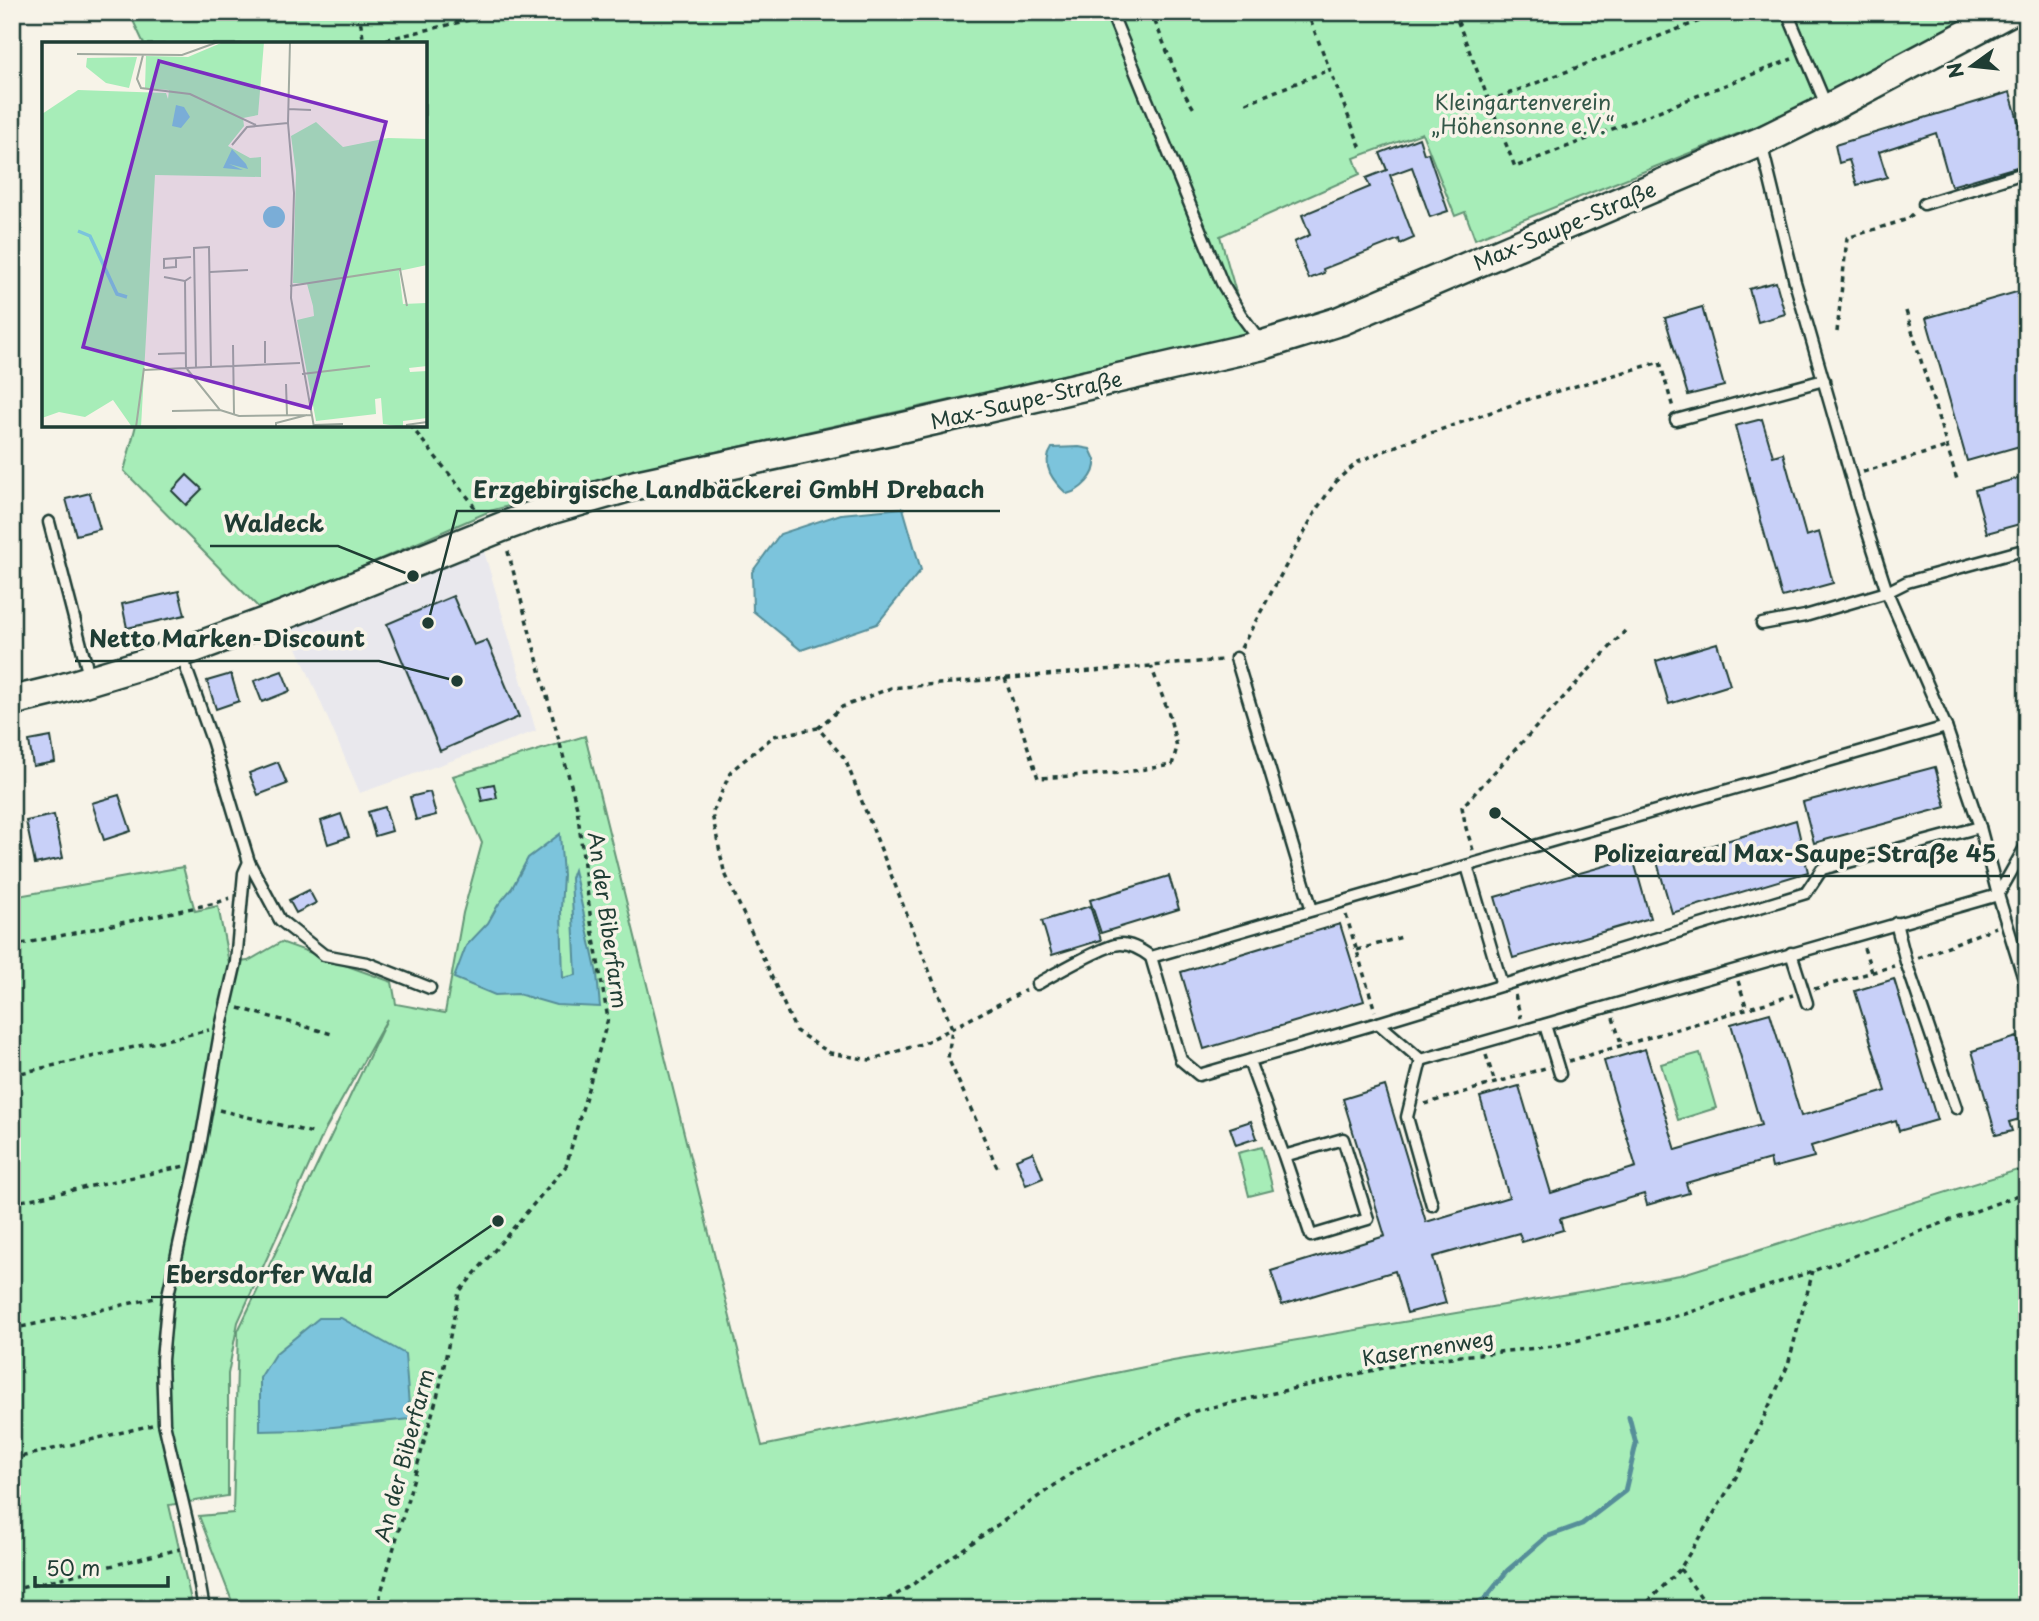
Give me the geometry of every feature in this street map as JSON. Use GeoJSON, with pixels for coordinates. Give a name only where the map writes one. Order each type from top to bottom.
{"type":"FeatureCollection","features":[{"type":"Feature","properties":{"kind":"street","name":"Max-Saupe-Straße"},"geometry":{"type":"LineString","coordinates":[[12,701],[180,653],[279,617],[495,529],[636,485],[1264,345],[1340,321],[1760,142],[2009,12]]}},
{"type":"Feature","properties":{"kind":"lane"},"geometry":{"type":"LineString","coordinates":[[1111,12],[1222,283],[1241,315],[1264,345]]}},
{"type":"Feature","properties":{"kind":"lane"},"geometry":{"type":"LineString","coordinates":[[1787,12],[1827,109]]}},
{"type":"Feature","properties":{"kind":"lane"},"geometry":{"type":"LineString","coordinates":[[1760,142],[1795,282],[1887,592],[1946,727],[1980,827],[2027,989]]}},
{"type":"Feature","properties":{"kind":"lane"},"geometry":{"type":"LineString","coordinates":[[1923,204],[2027,172]]}},
{"type":"Feature","properties":{"kind":"lane"},"geometry":{"type":"LineString","coordinates":[[1676,420],[1824,380]]}},
{"type":"Feature","properties":{"kind":"lane"},"geometry":{"type":"LineString","coordinates":[[49,522],[90,680]]}},
{"type":"Feature","properties":{"kind":"lane"},"geometry":{"type":"LineString","coordinates":[[1762,624],[1805,616],[1887,592],[1908,582],[2027,549]]}},
{"type":"Feature","properties":{"kind":"lane"},"geometry":{"type":"LineString","coordinates":[[180,653],[213,743],[249,862],[280,920],[324,955],[367,963],[430,988]]}},
{"type":"Feature","properties":{"kind":"lane"},"geometry":{"type":"LineString","coordinates":[[1236,658],[1312,910]]}},
{"type":"Feature","properties":{"kind":"lane"},"geometry":{"type":"LineString","coordinates":[[1151,957],[1946,727]]}},
{"type":"Feature","properties":{"kind":"lane"},"geometry":{"type":"LineString","coordinates":[[1037,984],[1096,953],[1121,944],[1142,950],[1151,957],[1181,1060],[1199,1075],[1806,893],[1822,869],[1980,827]]}},
{"type":"Feature","properties":{"kind":"lane"},"geometry":{"type":"LineString","coordinates":[[1421,1060],[1998,895],[2027,844]]}},
{"type":"Feature","properties":{"kind":"lane"},"geometry":{"type":"LineString","coordinates":[[204,1609],[193,1546],[164,1423],[162,1360],[168,1295],[236,962],[244,873],[249,862]]}},
{"type":"Feature","properties":{"kind":"lane"},"geometry":{"type":"LineString","coordinates":[[1467,866],[1502,985]]}},
{"type":"Feature","properties":{"kind":"lane"},"geometry":{"type":"LineString","coordinates":[[1896,923],[1906,962],[1956,1108]]}},
{"type":"Feature","properties":{"kind":"lane"},"geometry":{"type":"LineString","coordinates":[[1791,953],[1805,998]]}},
{"type":"Feature","properties":{"kind":"lane"},"geometry":{"type":"LineString","coordinates":[[1378,1023],[1421,1060]]}},
{"type":"Feature","properties":{"kind":"lane"},"geometry":{"type":"LineString","coordinates":[[1545,1025],[1559,1069]]}},
{"type":"Feature","properties":{"kind":"lane"},"geometry":{"type":"LineString","coordinates":[[1421,1060],[1407,1117],[1432,1205]]}},
{"type":"Feature","properties":{"kind":"lane"},"geometry":{"type":"LineString","coordinates":[[1249,1061],[1311,1236],[1368,1219],[1343,1139],[1284,1156]]}},
{"type":"Feature","properties":{"kind":"path"},"geometry":{"type":"LineString","coordinates":[[359,12],[365,42]]}},
{"type":"Feature","properties":{"kind":"path"},"geometry":{"type":"LineString","coordinates":[[374,42],[503,12]]}},
{"type":"Feature","properties":{"kind":"path"},"geometry":{"type":"LineString","coordinates":[[1152,12],[1184,93],[1196,112]]}},
{"type":"Feature","properties":{"kind":"path"},"geometry":{"type":"LineString","coordinates":[[1307,12],[1362,151]]}},
{"type":"Feature","properties":{"kind":"path"},"geometry":{"type":"LineString","coordinates":[[1454,12],[1515,167],[1804,55]]}},
{"type":"Feature","properties":{"kind":"path"},"geometry":{"type":"LineString","coordinates":[[1488,101],[1723,12]]}},
{"type":"Feature","properties":{"kind":"path"},"geometry":{"type":"LineString","coordinates":[[1246,103],[1330,70]]}},
{"type":"Feature","properties":{"kind":"path"},"geometry":{"type":"LineString","coordinates":[[1837,331],[1847,238],[1908,219],[1923,204]]}},
{"type":"Feature","properties":{"kind":"path"},"geometry":{"type":"LineString","coordinates":[[1906,311],[1958,483]]}},
{"type":"Feature","properties":{"kind":"path"},"geometry":{"type":"LineString","coordinates":[[1037,984],[923,1043],[870,1060],[830,1053],[796,1031],[724,871],[712,814],[731,771],[774,736],[818,728],[842,707],[891,688],[1236,658],[1318,507],[1338,479],[1358,462],[1408,441],[1523,401],[1660,362],[1676,420]]}},
{"type":"Feature","properties":{"kind":"path","name":"An der Biberfarm"},"geometry":{"type":"LineString","coordinates":[[381,1609],[380,1596],[439,1390],[459,1292],[566,1166],[608,1019],[591,922],[577,807],[495,529],[412,427]]}},
{"type":"Feature","properties":{"kind":"path"},"geometry":{"type":"LineString","coordinates":[[1851,475],[1947,447]]}},
{"type":"Feature","properties":{"kind":"path"},"geometry":{"type":"LineString","coordinates":[[1466,828],[1462,807],[1625,632]]}},
{"type":"Feature","properties":{"kind":"path"},"geometry":{"type":"LineString","coordinates":[[1005,678],[1038,778],[1120,773],[1172,765],[1177,747],[1169,714],[1151,666]]}},
{"type":"Feature","properties":{"kind":"path"},"geometry":{"type":"LineString","coordinates":[[818,728],[845,759],[952,1028],[948,1058],[997,1167]]}},
{"type":"Feature","properties":{"kind":"path"},"geometry":{"type":"LineString","coordinates":[[12,946],[216,903],[242,893]]}},
{"type":"Feature","properties":{"kind":"path"},"geometry":{"type":"LineString","coordinates":[[1342,902],[1378,1023]]}},
{"type":"Feature","properties":{"kind":"path"},"geometry":{"type":"LineString","coordinates":[[1409,1101],[1424,1104],[1495,1083],[1559,1069],[1622,1046],[1746,1009],[1805,998],[2007,923]]}},
{"type":"Feature","properties":{"kind":"path"},"geometry":{"type":"LineString","coordinates":[[1859,933],[1872,972]]}},
{"type":"Feature","properties":{"kind":"path"},"geometry":{"type":"LineString","coordinates":[[1356,951],[1402,937]]}},
{"type":"Feature","properties":{"kind":"path"},"geometry":{"type":"LineString","coordinates":[[1735,969],[1746,1009]]}},
{"type":"Feature","properties":{"kind":"path"},"geometry":{"type":"LineString","coordinates":[[227,1005],[331,1034]]}},
{"type":"Feature","properties":{"kind":"path"},"geometry":{"type":"LineString","coordinates":[[1609,1006],[1622,1046]]}},
{"type":"Feature","properties":{"kind":"path"},"geometry":{"type":"LineString","coordinates":[[12,1074],[221,1027]]}},
{"type":"Feature","properties":{"kind":"path"},"geometry":{"type":"LineString","coordinates":[[1482,1042],[1495,1083]]}},
{"type":"Feature","properties":{"kind":"path"},"geometry":{"type":"LineString","coordinates":[[207,1107],[313,1133]]}},
{"type":"Feature","properties":{"kind":"path"},"geometry":{"type":"LineString","coordinates":[[12,1203],[197,1163]]}},
{"type":"Feature","properties":{"kind":"path","name":"Kasernenweg"},"geometry":{"type":"LineString","coordinates":[[870,1609],[906,1589],[1082,1466],[1195,1411],[1414,1361],[1555,1346],[1685,1314],[1813,1271],[2027,1192]]}},
{"type":"Feature","properties":{"kind":"path"},"geometry":{"type":"LineString","coordinates":[[1641,1609],[1680,1569],[1736,1477],[1788,1364],[1813,1271]]}},
{"type":"Feature","properties":{"kind":"path"},"geometry":{"type":"LineString","coordinates":[[12,1329],[168,1295]]}},
{"type":"Feature","properties":{"kind":"path"},"geometry":{"type":"LineString","coordinates":[[12,1459],[164,1423]]}},
{"type":"Feature","properties":{"kind":"path"},"geometry":{"type":"LineString","coordinates":[[12,1590],[193,1546]]}},
{"type":"Feature","properties":{"kind":"path"},"geometry":{"type":"LineString","coordinates":[[1680,1569],[1710,1609]]}},
{"type":"Feature","properties":{"kind":"shaded area"},"geometry":{"type":"Polygon","coordinates":[[[482,544],[536,731],[360,793],[289,629],[482,544]]]}},
{"type":"Feature","properties":{"kind":"green space","name":"Kleingartenverein „Höhensonne e.V.“"},"geometry":{"type":"Polygon","coordinates":[[[129,12],[1978,12],[1807,106],[1475,239],[1465,212],[1455,216],[1422,133],[1354,158],[1360,174],[1220,236],[1247,331],[1239,336],[693,457],[490,511],[262,611],[124,471],[135,427],[427,427],[427,42],[143,42],[129,12]]]}},
{"type":"Feature","properties":{"kind":"green space"},"geometry":{"type":"Polygon","coordinates":[[[585,736],[762,1446],[1173,1361],[1680,1275],[2027,1167],[2027,1609],[235,1609],[199,1516],[233,1513],[238,1331],[387,1019],[325,1130],[238,1322],[228,1374],[228,1496],[169,1505],[193,1609],[12,1609],[12,897],[183,867],[195,911],[218,906],[229,963],[248,961],[281,942],[392,982],[396,1004],[445,1013],[463,913],[482,843],[453,776],[585,736]]]}},
{"type":"Feature","properties":{"kind":"green space"},"geometry":{"type":"Polygon","coordinates":[[[1700,1053],[1716,1108],[1678,1120],[1661,1064],[1700,1053]]]}},
{"type":"Feature","properties":{"kind":"green space"},"geometry":{"type":"Polygon","coordinates":[[[1262,1147],[1273,1190],[1249,1196],[1238,1153],[1262,1147]]]}},
{"type":"Feature","properties":{"kind":"water"},"geometry":{"type":"Polygon","coordinates":[[[1052,448],[1090,449],[1095,466],[1087,482],[1067,494],[1050,473],[1047,461],[1052,448]]]}},
{"type":"Feature","properties":{"kind":"water"},"geometry":{"type":"Polygon","coordinates":[[[903,508],[921,570],[877,624],[801,650],[753,611],[752,572],[780,534],[841,514],[903,508]]]}},
{"type":"Feature","properties":{"kind":"water"},"geometry":{"type":"Polygon","coordinates":[[[560,834],[563,875],[563,978],[576,975],[571,878],[574,870],[597,974],[600,1007],[556,1005],[518,994],[495,995],[454,978],[466,946],[488,923],[528,858],[560,834]]]}},
{"type":"Feature","properties":{"kind":"water"},"geometry":{"type":"Polygon","coordinates":[[[319,1318],[341,1318],[405,1354],[410,1419],[304,1430],[260,1431],[260,1378],[275,1354],[319,1318]]]}},
{"type":"Feature","properties":{"kind":"building"},"geometry":{"type":"Polygon","coordinates":[[[2010,92],[2027,152],[2027,164],[1951,186],[1936,133],[1879,152],[1887,177],[1857,185],[1849,160],[1839,163],[1835,145],[2010,92]]]}},
{"type":"Feature","properties":{"kind":"building"},"geometry":{"type":"Polygon","coordinates":[[[1419,138],[1424,154],[1428,153],[1448,211],[1430,217],[1412,167],[1390,175],[1414,238],[1400,244],[1399,239],[1323,269],[1324,273],[1309,279],[1294,242],[1310,235],[1302,215],[1370,187],[1366,178],[1387,170],[1380,153],[1419,138]]]}},
{"type":"Feature","properties":{"kind":"building"},"geometry":{"type":"Polygon","coordinates":[[[1776,282],[1785,314],[1758,322],[1749,289],[1776,282]]]}},
{"type":"Feature","properties":{"kind":"building"},"geometry":{"type":"Polygon","coordinates":[[[2027,289],[2027,444],[1967,461],[1926,318],[2027,289]]]}},
{"type":"Feature","properties":{"kind":"building"},"geometry":{"type":"Polygon","coordinates":[[[1702,307],[1724,386],[1688,395],[1665,318],[1702,307]]]}},
{"type":"Feature","properties":{"kind":"building"},"geometry":{"type":"Polygon","coordinates":[[[1762,419],[1773,456],[1783,453],[1806,536],[1819,532],[1833,583],[1782,597],[1735,426],[1762,419]]]}},
{"type":"Feature","properties":{"kind":"building"},"geometry":{"type":"Polygon","coordinates":[[[187,475],[202,489],[186,505],[172,491],[187,475]]]}},
{"type":"Feature","properties":{"kind":"building"},"geometry":{"type":"Polygon","coordinates":[[[2027,476],[2027,522],[1987,533],[1975,490],[2027,476]]]}},
{"type":"Feature","properties":{"kind":"building"},"geometry":{"type":"Polygon","coordinates":[[[90,493],[100,529],[76,535],[66,499],[90,493]]]}},
{"type":"Feature","properties":{"kind":"building"},"geometry":{"type":"Polygon","coordinates":[[[179,591],[185,615],[127,628],[122,604],[179,591]]]}},
{"type":"Feature","properties":{"kind":"building"},"geometry":{"type":"Polygon","coordinates":[[[453,596],[474,645],[487,640],[519,717],[440,751],[387,624],[453,596]]]}},
{"type":"Feature","properties":{"kind":"building"},"geometry":{"type":"Polygon","coordinates":[[[1717,643],[1730,685],[1669,704],[1656,661],[1717,643]]]}},
{"type":"Feature","properties":{"kind":"building"},"geometry":{"type":"Polygon","coordinates":[[[282,671],[290,691],[262,702],[254,681],[282,671]]]}},
{"type":"Feature","properties":{"kind":"building"},"geometry":{"type":"Polygon","coordinates":[[[231,674],[239,701],[216,709],[207,681],[231,674]]]}},
{"type":"Feature","properties":{"kind":"building"},"geometry":{"type":"Polygon","coordinates":[[[51,737],[55,762],[33,766],[29,741],[51,737]]]}},
{"type":"Feature","properties":{"kind":"building"},"geometry":{"type":"Polygon","coordinates":[[[278,762],[287,784],[258,795],[249,773],[278,762]]]}},
{"type":"Feature","properties":{"kind":"building"},"geometry":{"type":"Polygon","coordinates":[[[1935,767],[1946,807],[1814,843],[1803,802],[1935,767]]]}},
{"type":"Feature","properties":{"kind":"building"},"geometry":{"type":"Polygon","coordinates":[[[494,784],[497,798],[482,801],[479,787],[494,784]]]}},
{"type":"Feature","properties":{"kind":"building"},"geometry":{"type":"Polygon","coordinates":[[[430,792],[436,815],[416,820],[410,797],[430,792]]]}},
{"type":"Feature","properties":{"kind":"building"},"geometry":{"type":"Polygon","coordinates":[[[119,795],[131,831],[104,840],[92,803],[119,795]]]}},
{"type":"Feature","properties":{"kind":"building"},"geometry":{"type":"Polygon","coordinates":[[[385,807],[392,831],[375,836],[368,812],[385,807]]]}},
{"type":"Feature","properties":{"kind":"building"},"geometry":{"type":"Polygon","coordinates":[[[341,814],[349,837],[328,844],[321,821],[341,814]]]}},
{"type":"Feature","properties":{"kind":"building"},"geometry":{"type":"Polygon","coordinates":[[[54,815],[63,858],[35,864],[26,821],[54,815]]]}},
{"type":"Feature","properties":{"kind":"building"},"geometry":{"type":"Polygon","coordinates":[[[1796,820],[1808,872],[1672,913],[1657,862],[1796,820]]]}},
{"type":"Feature","properties":{"kind":"building"},"geometry":{"type":"Polygon","coordinates":[[[1633,858],[1650,918],[1513,958],[1495,897],[1633,858]]]}},
{"type":"Feature","properties":{"kind":"building"},"geometry":{"type":"Polygon","coordinates":[[[1169,876],[1179,909],[1101,933],[1090,900],[1169,876]]]}},
{"type":"Feature","properties":{"kind":"building"},"geometry":{"type":"Polygon","coordinates":[[[309,890],[316,903],[296,913],[289,900],[309,890]]]}},
{"type":"Feature","properties":{"kind":"building"},"geometry":{"type":"Polygon","coordinates":[[[1090,906],[1101,940],[1052,955],[1042,921],[1090,906]]]}},
{"type":"Feature","properties":{"kind":"building"},"geometry":{"type":"Polygon","coordinates":[[[1340,924],[1364,1001],[1204,1049],[1181,972],[1340,924]]]}},
{"type":"Feature","properties":{"kind":"building"},"geometry":{"type":"Polygon","coordinates":[[[1894,979],[1937,1120],[1899,1131],[1896,1120],[1811,1146],[1814,1157],[1772,1168],[1770,1159],[1686,1183],[1689,1193],[1647,1205],[1644,1194],[1560,1219],[1563,1230],[1522,1242],[1519,1233],[1433,1257],[1446,1303],[1407,1313],[1395,1271],[1282,1305],[1271,1271],[1385,1236],[1343,1099],[1385,1086],[1426,1222],[1509,1197],[1480,1097],[1519,1086],[1551,1193],[1636,1167],[1604,1061],[1645,1049],[1676,1150],[1761,1125],[1731,1024],[1770,1013],[1801,1116],[1886,1091],[1855,991],[1894,979]]]}},
{"type":"Feature","properties":{"kind":"building"},"geometry":{"type":"Polygon","coordinates":[[[2017,1037],[2027,1069],[2027,1117],[2009,1122],[2012,1131],[1996,1135],[1972,1051],[2017,1037]]]}},
{"type":"Feature","properties":{"kind":"building"},"geometry":{"type":"Polygon","coordinates":[[[1251,1121],[1257,1138],[1236,1145],[1230,1128],[1251,1121]]]}},
{"type":"Feature","properties":{"kind":"building"},"geometry":{"type":"Polygon","coordinates":[[[1033,1152],[1043,1178],[1026,1185],[1016,1159],[1033,1152]]]}},
{"type":"Feature","properties":{"kind":"waterway"},"geometry":{"type":"LineString","coordinates":[[1463,1609],[1485,1599],[1507,1571],[1546,1537],[1582,1524],[1625,1491],[1636,1444],[1629,1417]]}},
{"type":"Feature","properties":{"kind":"place","name":"Waldeck"},"geometry":{"type":"Point","coordinates":[413,576]}},
{"type":"Feature","properties":{"kind":"place","name":"Erzgebirgische Landbäckerei GmbH Drebach"},"geometry":{"type":"Point","coordinates":[428,623]}},
{"type":"Feature","properties":{"kind":"place","name":"Netto Marken-Discount"},"geometry":{"type":"Point","coordinates":[457,681]}},
{"type":"Feature","properties":{"kind":"place","name":"Polizeiareal Max-Saupe-Straße 45"},"geometry":{"type":"Point","coordinates":[1495,813]}},
{"type":"Feature","properties":{"kind":"place","name":"Ebersdorfer Wald"},"geometry":{"type":"Point","coordinates":[498,1221]}}]}
